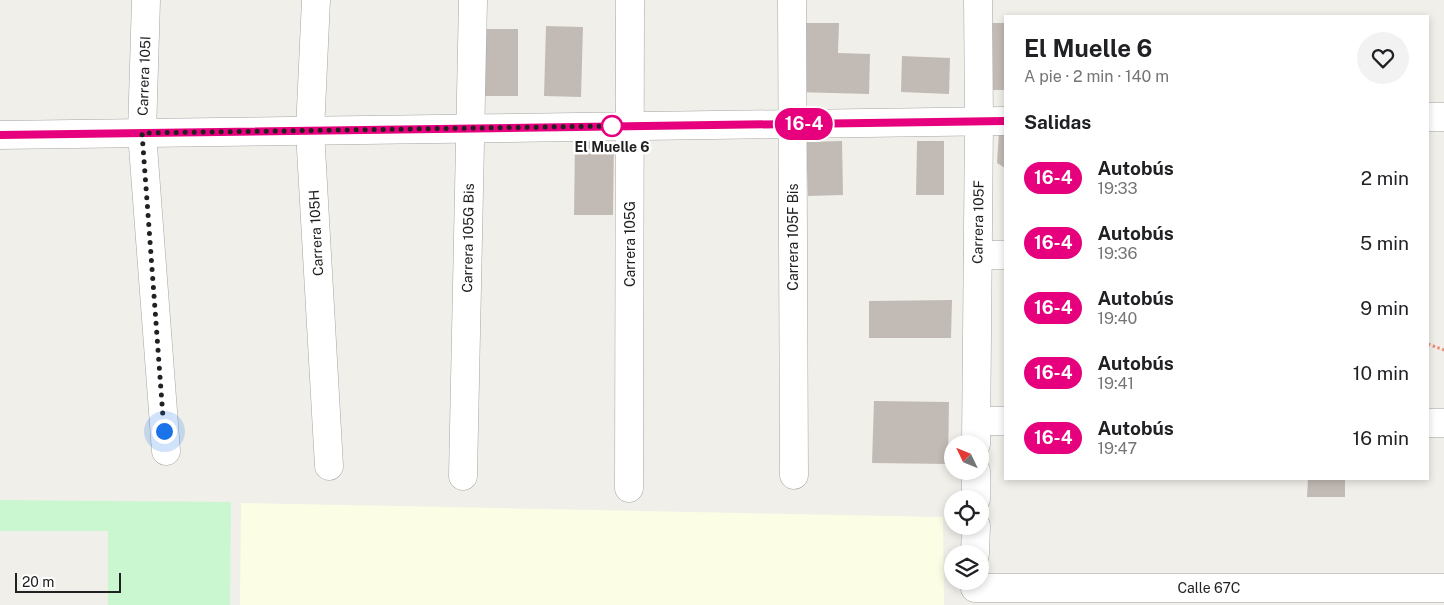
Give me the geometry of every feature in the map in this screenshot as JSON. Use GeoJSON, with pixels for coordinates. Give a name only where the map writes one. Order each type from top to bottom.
{"type":"FeatureCollection","features":[{"type":"Feature","properties":{"kind":"street","name":"Carrera 105I"},"geometry":{"type":"LineString","coordinates":[[146,0],[142,133],[166,451]]}},
{"type":"Feature","properties":{"kind":"street","name":"Carrera 105H"},"geometry":{"type":"LineString","coordinates":[[316,0],[310,131],[329,466]]}},
{"type":"Feature","properties":{"kind":"street","name":"Carrera 105G Bis"},"geometry":{"type":"LineString","coordinates":[[463,476],[473,0]]}},
{"type":"Feature","properties":{"kind":"street","name":"Carrera 105G"},"geometry":{"type":"LineString","coordinates":[[630,0],[630,488]]}},
{"type":"Feature","properties":{"kind":"street","name":"Carrera 105F Bis"},"geometry":{"type":"LineString","coordinates":[[792,0],[794,475]]}},
{"type":"Feature","properties":{"kind":"street","name":"Carrera 105F"},"geometry":{"type":"LineString","coordinates":[[976,432],[978,255],[992,121],[978,0]]}},
{"type":"Feature","properties":{"kind":"street"},"geometry":{"type":"LineString","coordinates":[[1429,117],[1444,117]]}},
{"type":"Feature","properties":{"kind":"street"},"geometry":{"type":"LineString","coordinates":[[0,135],[992,121]]}},
{"type":"Feature","properties":{"kind":"street"},"geometry":{"type":"LineString","coordinates":[[978,255],[1004,255]]}},
{"type":"Feature","properties":{"kind":"street"},"geometry":{"type":"LineString","coordinates":[[976,432],[1004,421]]}},
{"type":"Feature","properties":{"kind":"street"},"geometry":{"type":"LineString","coordinates":[[1429,423],[1444,423]]}},
{"type":"Feature","properties":{"kind":"street","name":"Calle 67C"},"geometry":{"type":"LineString","coordinates":[[975,591],[1444,588]]}},
{"type":"Feature","properties":{"kind":"path"},"geometry":{"type":"LineString","coordinates":[[1429,344],[1444,350]]}},
{"type":"Feature","properties":{"kind":"shaded area"},"geometry":{"type":"Polygon","coordinates":[[[241,503],[943,517],[944,605],[240,605],[241,503]]]}},
{"type":"Feature","properties":{"kind":"green space"},"geometry":{"type":"Polygon","coordinates":[[[0,500],[231,502],[230,605],[108,605],[108,531],[0,531],[0,500]]]}},
{"type":"Feature","properties":{"kind":"building"},"geometry":{"type":"Polygon","coordinates":[[[797,23],[839,23],[838,53],[870,54],[869,94],[795,92],[797,23]]]}},
{"type":"Feature","properties":{"kind":"building"},"geometry":{"type":"Polygon","coordinates":[[[985,23],[1004,23],[1004,90],[984,90],[985,23]]]}},
{"type":"Feature","properties":{"kind":"building"},"geometry":{"type":"Polygon","coordinates":[[[546,26],[583,27],[581,97],[544,96],[546,26]]]}},
{"type":"Feature","properties":{"kind":"building"},"geometry":{"type":"Polygon","coordinates":[[[482,29],[518,29],[518,96],[482,96],[482,29]]]}},
{"type":"Feature","properties":{"kind":"building"},"geometry":{"type":"Polygon","coordinates":[[[902,56],[950,58],[949,94],[901,92],[902,56]]]}},
{"type":"Feature","properties":{"kind":"building"},"geometry":{"type":"Polygon","coordinates":[[[999,132],[1004,133],[1004,167],[997,163],[999,132]]]}},
{"type":"Feature","properties":{"kind":"building"},"geometry":{"type":"Polygon","coordinates":[[[575,141],[614,142],[613,215],[574,215],[575,141]]]}},
{"type":"Feature","properties":{"kind":"building"},"geometry":{"type":"Polygon","coordinates":[[[842,141],[843,195],[808,196],[806,142],[842,141]]]}},
{"type":"Feature","properties":{"kind":"building"},"geometry":{"type":"Polygon","coordinates":[[[917,141],[944,141],[944,195],[916,195],[917,141]]]}},
{"type":"Feature","properties":{"kind":"building"},"geometry":{"type":"Polygon","coordinates":[[[952,300],[951,338],[869,338],[869,301],[952,300]]]}},
{"type":"Feature","properties":{"kind":"building"},"geometry":{"type":"Polygon","coordinates":[[[874,401],[949,402],[948,435],[944,435],[944,464],[872,463],[874,401]]]}},
{"type":"Feature","properties":{"kind":"building"},"geometry":{"type":"Polygon","coordinates":[[[1308,480],[1345,480],[1345,497],[1307,497],[1308,480]]]}},
{"type":"Feature","properties":{"kind":"bus line","name":"16-4"},"geometry":{"type":"LineString","coordinates":[[0,135],[1004,121]]}},
{"type":"Feature","properties":{"kind":"place","name":"El Muelle 6"},"geometry":{"type":"Point","coordinates":[612,126]}},
{"type":"Feature","properties":{"kind":"route"},"geometry":{"type":"LineString","coordinates":[[164,431],[142,133],[612,126]]}}]}
